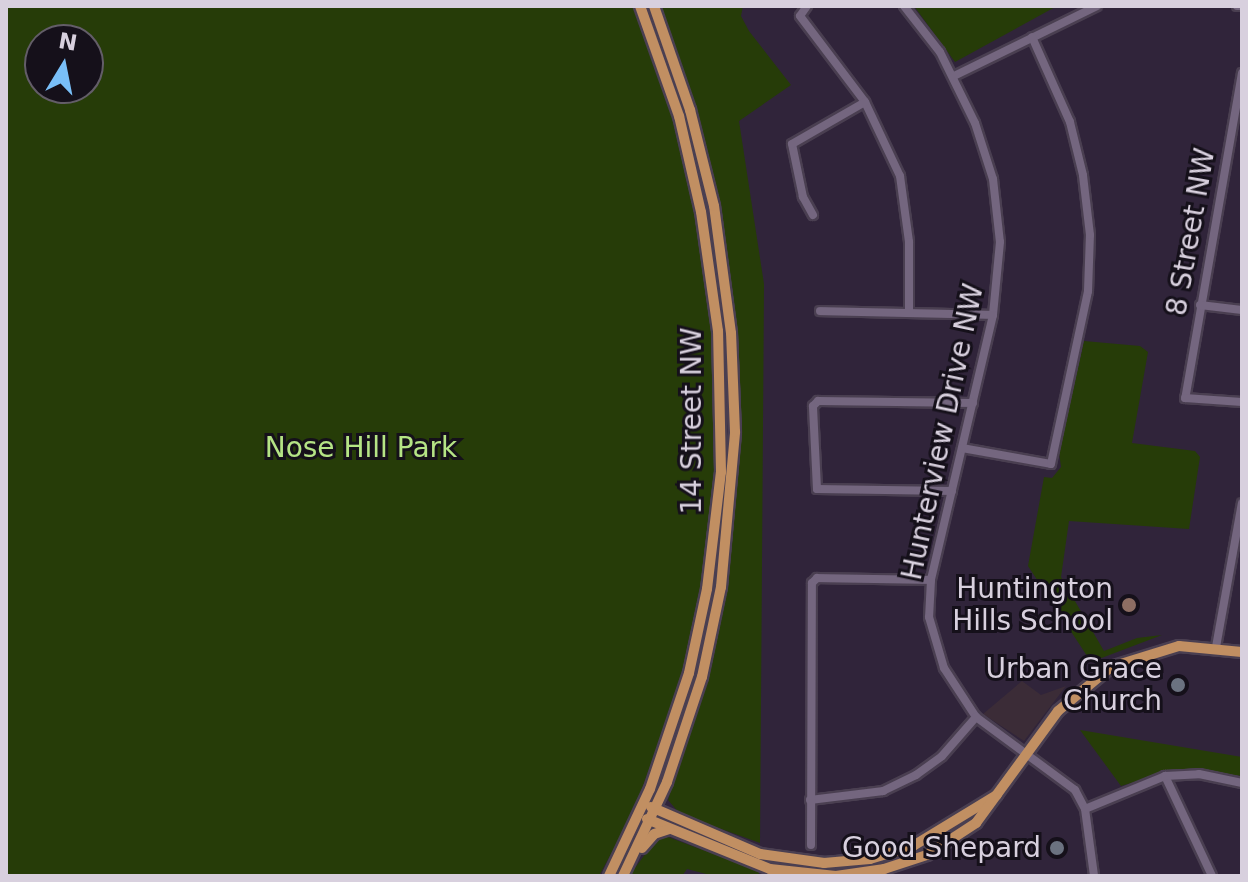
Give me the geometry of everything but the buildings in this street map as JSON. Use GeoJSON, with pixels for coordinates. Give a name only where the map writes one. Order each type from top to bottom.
{"type":"FeatureCollection","features":[{"type":"Feature","properties":{"kind":"main road","name":"14 Street NW"},"geometry":{"type":"LineString","coordinates":[[609,876],[641,810],[698,634],[716,525],[721,431],[717,319],[701,212],[679,116],[640,6]]}},
{"type":"Feature","properties":{"kind":"main road","name":"14 Street NW"},"geometry":{"type":"LineString","coordinates":[[624,876],[663,792],[698,692],[721,587],[735,432],[731,333],[714,206],[690,110],[654,6]]}},
{"type":"Feature","properties":{"kind":"main road"},"geometry":{"type":"LineString","coordinates":[[653,815],[669,829],[770,869],[810,876],[860,874],[907,862],[946,844],[976,823],[1071,697],[1111,667],[1166,648],[1216,647],[1242,652]]}},
{"type":"Feature","properties":{"kind":"main road"},"geometry":{"type":"LineString","coordinates":[[663,792],[668,810],[690,825]]}},
{"type":"Feature","properties":{"kind":"main road"},"geometry":{"type":"LineString","coordinates":[[641,810],[781,859],[848,862],[913,846],[997,795]]}},
{"type":"Feature","properties":{"kind":"main road"},"geometry":{"type":"LineString","coordinates":[[624,876],[645,843],[669,829]]}},
{"type":"Feature","properties":{"kind":"street"},"geometry":{"type":"LineString","coordinates":[[807,6],[800,16],[865,102],[900,176],[909,242],[909,313]]}},
{"type":"Feature","properties":{"kind":"street","name":"Hunterview Drive NW"},"geometry":{"type":"LineString","coordinates":[[904,6],[954,76],[993,179],[1000,242],[993,315],[931,580],[929,617],[939,655],[955,690],[976,717],[1028,758],[1064,777],[1085,809]]}},
{"type":"Feature","properties":{"kind":"street"},"geometry":{"type":"LineString","coordinates":[[954,76],[1097,6]]}},
{"type":"Feature","properties":{"kind":"street"},"geometry":{"type":"LineString","coordinates":[[962,448],[1051,464],[1088,291],[1090,235],[1083,175],[1070,122],[1032,37]]}},
{"type":"Feature","properties":{"kind":"street","name":"8 Street NW"},"geometry":{"type":"LineString","coordinates":[[1242,73],[1185,398],[1242,402]]}},
{"type":"Feature","properties":{"kind":"street"},"geometry":{"type":"LineString","coordinates":[[813,215],[803,197],[792,144],[865,102]]}},
{"type":"Feature","properties":{"kind":"street"},"geometry":{"type":"LineString","coordinates":[[1200,305],[1242,310]]}},
{"type":"Feature","properties":{"kind":"street"},"geometry":{"type":"LineString","coordinates":[[820,311],[993,315]]}},
{"type":"Feature","properties":{"kind":"street"},"geometry":{"type":"LineString","coordinates":[[952,491],[817,489],[813,406],[818,401],[973,403]]}},
{"type":"Feature","properties":{"kind":"street"},"geometry":{"type":"LineString","coordinates":[[1216,647],[1242,503]]}},
{"type":"Feature","properties":{"kind":"street"},"geometry":{"type":"LineString","coordinates":[[811,845],[812,583],[817,578],[931,580]]}},
{"type":"Feature","properties":{"kind":"street"},"geometry":{"type":"LineString","coordinates":[[810,800],[883,791],[916,775],[942,756],[976,717]]}},
{"type":"Feature","properties":{"kind":"street"},"geometry":{"type":"LineString","coordinates":[[1094,876],[1085,809],[1165,776],[1199,774],[1242,783]]}},
{"type":"Feature","properties":{"kind":"street"},"geometry":{"type":"LineString","coordinates":[[1165,776],[1212,876]]}},
{"type":"Feature","properties":{"kind":"shaded area"},"geometry":{"type":"Polygon","coordinates":[[[1022,681],[1041,695],[1066,686],[1024,741],[983,714],[1022,681]]]}},
{"type":"Feature","properties":{"kind":"green space","name":"Nose Hill Park"},"geometry":{"type":"Polygon","coordinates":[[[6,6],[635,6],[673,116],[702,244],[713,332],[715,467],[705,576],[684,671],[634,811],[599,876],[6,876],[6,6]]]}},
{"type":"Feature","properties":{"kind":"green space"},"geometry":{"type":"Polygon","coordinates":[[[659,6],[743,6],[741,16],[749,31],[791,85],[739,121],[764,284],[760,843],[680,814],[668,800],[706,678],[725,588],[740,428],[736,332],[718,206],[695,108],[659,6]]]}},
{"type":"Feature","properties":{"kind":"green space"},"geometry":{"type":"Polygon","coordinates":[[[914,6],[1057,6],[955,62],[914,6]]]}},
{"type":"Feature","properties":{"kind":"green space"},"geometry":{"type":"Polygon","coordinates":[[[1084,341],[1140,346],[1148,352],[1132,443],[1195,451],[1200,457],[1189,529],[1069,521],[1061,577],[1104,651],[1137,638],[1162,635],[1091,662],[1028,566],[1044,477],[1052,478],[1061,467],[1059,452],[1084,341]]]}},
{"type":"Feature","properties":{"kind":"green space"},"geometry":{"type":"Polygon","coordinates":[[[1080,730],[1242,757],[1242,776],[1178,769],[1121,786],[1080,730]]]}},
{"type":"Feature","properties":{"kind":"green space"},"geometry":{"type":"Polygon","coordinates":[[[660,834],[759,871],[759,876],[714,876],[687,869],[682,876],[629,876],[660,834]]]}},
{"type":"Feature","properties":{"kind":"place","name":"Huntington Hills School"},"geometry":{"type":"Point","coordinates":[1129,605]}},
{"type":"Feature","properties":{"kind":"place","name":"Urban Grace Church"},"geometry":{"type":"Point","coordinates":[1178,685]}},
{"type":"Feature","properties":{"kind":"place","name":"Good Shepard"},"geometry":{"type":"Point","coordinates":[1057,848]}}]}
